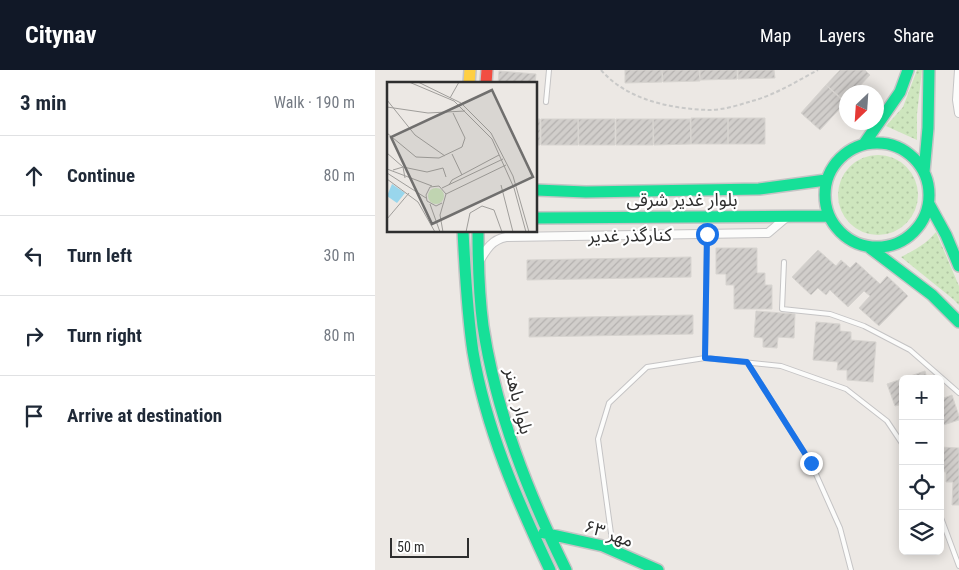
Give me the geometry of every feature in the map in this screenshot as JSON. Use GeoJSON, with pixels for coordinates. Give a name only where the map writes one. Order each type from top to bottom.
{"type":"FeatureCollection","features":[{"type":"Feature","properties":{"kind":"main road"},"geometry":{"type":"LineString","coordinates":[[864,144],[900,92],[908,70]]}},
{"type":"Feature","properties":{"kind":"main road"},"geometry":{"type":"LineString","coordinates":[[924,172],[928,128],[929,70]]}},
{"type":"Feature","properties":{"kind":"main road"},"geometry":{"type":"LineString","coordinates":[[870,248],[887,247],[902,242],[909,237],[925,219],[929,204],[929,187],[924,172],[915,158],[900,148],[883,143],[864,144],[847,151],[834,164],[826,180],[824,198],[828,216],[838,231],[853,242],[870,248],[932,295],[959,322]]}},
{"type":"Feature","properties":{"kind":"main road","name":"بلوار غدیر شرقی"},"geometry":{"type":"LineString","coordinates":[[537,190],[586,192],[759,189],[826,180]]}},
{"type":"Feature","properties":{"kind":"main road"},"geometry":{"type":"LineString","coordinates":[[929,204],[946,235],[959,266]]}},
{"type":"Feature","properties":{"kind":"main road","name":"بلوار غدیر شرقی"},"geometry":{"type":"LineString","coordinates":[[537,218],[828,216]]}},
{"type":"Feature","properties":{"kind":"main road","name":"بلوار باهنر"},"geometry":{"type":"LineString","coordinates":[[463,232],[468,317],[477,371],[492,432],[520,508],[549,570]]}},
{"type":"Feature","properties":{"kind":"main road","name":"بلوار باهنر"},"geometry":{"type":"LineString","coordinates":[[478,232],[478,264],[485,337],[506,429],[525,483],[566,570]]}},
{"type":"Feature","properties":{"kind":"main road","name":"مهر ۶۳"},"geometry":{"type":"LineString","coordinates":[[533,534],[548,533],[603,546],[658,570]]}},
{"type":"Feature","properties":{"kind":"street"},"geometry":{"type":"LineString","coordinates":[[959,70],[957,100],[959,113]]}},
{"type":"Feature","properties":{"kind":"street","name":"کنارگذر غدیر"},"geometry":{"type":"LineString","coordinates":[[478,264],[488,247],[497,239],[506,237],[768,233],[788,216]]}},
{"type":"Feature","properties":{"kind":"lane"},"geometry":{"type":"LineString","coordinates":[[546,102],[549,70]]}},
{"type":"Feature","properties":{"kind":"lane"},"geometry":{"type":"LineString","coordinates":[[705,358],[707,234]]}},
{"type":"Feature","properties":{"kind":"lane"},"geometry":{"type":"LineString","coordinates":[[784,262],[782,309],[830,314],[864,326],[910,350],[959,392]]}},
{"type":"Feature","properties":{"kind":"lane"},"geometry":{"type":"LineString","coordinates":[[613,550],[598,439],[609,403],[647,367],[705,358],[781,366],[846,389],[887,421],[899,439]]}},
{"type":"Feature","properties":{"kind":"lane"},"geometry":{"type":"LineString","coordinates":[[747,362],[811,463],[840,528],[851,570]]}},
{"type":"Feature","properties":{"kind":"lane"},"geometry":{"type":"LineString","coordinates":[[944,526],[959,566]]}},
{"type":"Feature","properties":{"kind":"path"},"geometry":{"type":"LineString","coordinates":[[601,70],[607,77],[635,96],[668,106],[711,110],[753,101],[789,86],[818,70]]}},
{"type":"Feature","properties":{"kind":"green space"},"geometry":{"type":"Polygon","coordinates":[[[917,70],[922,70],[917,114],[917,140],[886,126],[903,107],[917,70]]]}},
{"type":"Feature","properties":{"kind":"green space"},"geometry":{"type":"Polygon","coordinates":[[[870,155],[886,155],[907,166],[918,187],[918,203],[907,224],[886,235],[870,235],[856,229],[844,217],[838,203],[838,187],[844,173],[856,161],[870,155]]]}},
{"type":"Feature","properties":{"kind":"green space"},"geometry":{"type":"Polygon","coordinates":[[[936,232],[959,286],[959,305],[901,257],[920,246],[936,232]]]}},
{"type":"Feature","properties":{"kind":"building"},"geometry":{"type":"Polygon","coordinates":[[[625,70],[662,70],[662,82],[625,83],[625,70]]]}},
{"type":"Feature","properties":{"kind":"building"},"geometry":{"type":"Polygon","coordinates":[[[662,70],[699,70],[700,81],[663,82],[662,70]]]}},
{"type":"Feature","properties":{"kind":"building"},"geometry":{"type":"Polygon","coordinates":[[[700,70],[737,70],[737,79],[700,80],[700,70]]]}},
{"type":"Feature","properties":{"kind":"building"},"geometry":{"type":"Polygon","coordinates":[[[738,70],[774,70],[775,78],[738,79],[738,70]]]}},
{"type":"Feature","properties":{"kind":"building"},"geometry":{"type":"Polygon","coordinates":[[[840,70],[865,70],[870,75],[861,85],[839,85],[839,96],[826,85],[840,70]]]}},
{"type":"Feature","properties":{"kind":"building"},"geometry":{"type":"Polygon","coordinates":[[[499,71],[536,74],[535,82],[498,82],[499,71]]]}},
{"type":"Feature","properties":{"kind":"building"},"geometry":{"type":"Polygon","coordinates":[[[826,85],[839,97],[839,109],[820,130],[801,113],[826,85]]]}},
{"type":"Feature","properties":{"kind":"building"},"geometry":{"type":"Polygon","coordinates":[[[691,118],[728,118],[728,144],[691,144],[691,118]]]}},
{"type":"Feature","properties":{"kind":"building"},"geometry":{"type":"Polygon","coordinates":[[[728,118],[765,118],[765,144],[728,144],[728,118]]]}},
{"type":"Feature","properties":{"kind":"building"},"geometry":{"type":"Polygon","coordinates":[[[537,119],[540,119],[540,145],[537,145],[537,119]]]}},
{"type":"Feature","properties":{"kind":"building"},"geometry":{"type":"Polygon","coordinates":[[[541,119],[578,119],[578,145],[541,145],[541,119]]]}},
{"type":"Feature","properties":{"kind":"building"},"geometry":{"type":"Polygon","coordinates":[[[578,119],[615,119],[615,145],[579,145],[578,119]]]}},
{"type":"Feature","properties":{"kind":"building"},"geometry":{"type":"Polygon","coordinates":[[[616,119],[653,119],[653,145],[616,145],[616,119]]]}},
{"type":"Feature","properties":{"kind":"building"},"geometry":{"type":"Polygon","coordinates":[[[653,119],[690,119],[691,144],[654,145],[653,119]]]}},
{"type":"Feature","properties":{"kind":"building"},"geometry":{"type":"Polygon","coordinates":[[[716,248],[757,248],[757,273],[765,273],[765,285],[772,285],[772,309],[734,309],[734,285],[726,285],[726,274],[716,274],[716,248]]]}},
{"type":"Feature","properties":{"kind":"building"},"geometry":{"type":"Polygon","coordinates":[[[818,250],[836,266],[841,260],[850,268],[856,262],[880,284],[887,276],[908,296],[879,326],[859,308],[870,296],[864,291],[848,307],[830,290],[826,295],[818,288],[811,295],[792,277],[818,250]]]}},
{"type":"Feature","properties":{"kind":"building"},"geometry":{"type":"Polygon","coordinates":[[[691,257],[691,277],[527,280],[527,260],[691,257]]]}},
{"type":"Feature","properties":{"kind":"building"},"geometry":{"type":"Polygon","coordinates":[[[756,311],[795,314],[794,338],[778,337],[777,348],[763,347],[763,338],[754,337],[756,311]]]}},
{"type":"Feature","properties":{"kind":"building"},"geometry":{"type":"Polygon","coordinates":[[[693,315],[693,334],[529,337],[529,318],[693,315]]]}},
{"type":"Feature","properties":{"kind":"building"},"geometry":{"type":"Polygon","coordinates":[[[816,322],[840,324],[840,331],[851,332],[851,340],[876,342],[873,382],[847,380],[847,370],[837,370],[838,362],[813,360],[816,322]]]}},
{"type":"Feature","properties":{"kind":"building"},"geometry":{"type":"Polygon","coordinates":[[[925,371],[926,375],[913,375],[925,371]]]}},
{"type":"Feature","properties":{"kind":"building"},"geometry":{"type":"Polygon","coordinates":[[[899,380],[899,405],[895,406],[887,384],[899,380]]]}},
{"type":"Feature","properties":{"kind":"building"},"geometry":{"type":"Polygon","coordinates":[[[952,395],[959,420],[944,425],[944,398],[952,395]]]}},
{"type":"Feature","properties":{"kind":"building"},"geometry":{"type":"Polygon","coordinates":[[[944,447],[959,448],[959,505],[952,505],[953,482],[946,482],[946,472],[944,472],[944,447]]]}},
{"type":"Feature","properties":{"kind":"traffic: fast"},"geometry":{"type":"LineString","coordinates":[[864,144],[900,92],[908,70]]}},
{"type":"Feature","properties":{"kind":"traffic: fast"},"geometry":{"type":"LineString","coordinates":[[924,172],[928,128],[929,70]]}},
{"type":"Feature","properties":{"kind":"traffic: fast"},"geometry":{"type":"LineString","coordinates":[[877,143],[897,147],[906,151],[914,158],[921,166],[925,175],[929,195],[925,215],[921,224],[914,232],[906,239],[897,243],[877,247],[857,243],[848,239],[840,232],[833,224],[829,215],[825,195],[829,175],[833,166],[840,158],[848,151],[857,147],[877,143]]}},
{"type":"Feature","properties":{"kind":"traffic: fast"},"geometry":{"type":"LineString","coordinates":[[537,190],[586,192],[759,189],[826,180]]}},
{"type":"Feature","properties":{"kind":"traffic: fast"},"geometry":{"type":"LineString","coordinates":[[929,204],[946,235],[959,266]]}},
{"type":"Feature","properties":{"kind":"traffic: fast"},"geometry":{"type":"LineString","coordinates":[[537,218],[828,216]]}},
{"type":"Feature","properties":{"kind":"traffic: fast"},"geometry":{"type":"LineString","coordinates":[[463,232],[466,292],[471,337],[486,409],[504,464],[550,570]]}},
{"type":"Feature","properties":{"kind":"traffic: fast"},"geometry":{"type":"LineString","coordinates":[[478,232],[479,279],[483,326],[496,390],[526,482],[566,570]]}},
{"type":"Feature","properties":{"kind":"traffic: fast"},"geometry":{"type":"LineString","coordinates":[[870,248],[932,295],[959,322]]}},
{"type":"Feature","properties":{"kind":"traffic: fast"},"geometry":{"type":"LineString","coordinates":[[544,533],[603,546],[658,570]]}},
{"type":"Feature","properties":{"kind":"traffic: slow"},"geometry":{"type":"LineString","coordinates":[[469,82],[470,70]]}},
{"type":"Feature","properties":{"kind":"traffic: jam"},"geometry":{"type":"LineString","coordinates":[[486,82],[487,70]]}},
{"type":"Feature","properties":{"kind":"route"},"geometry":{"type":"LineString","coordinates":[[707,234],[705,358],[747,362],[811,463]]}}]}
